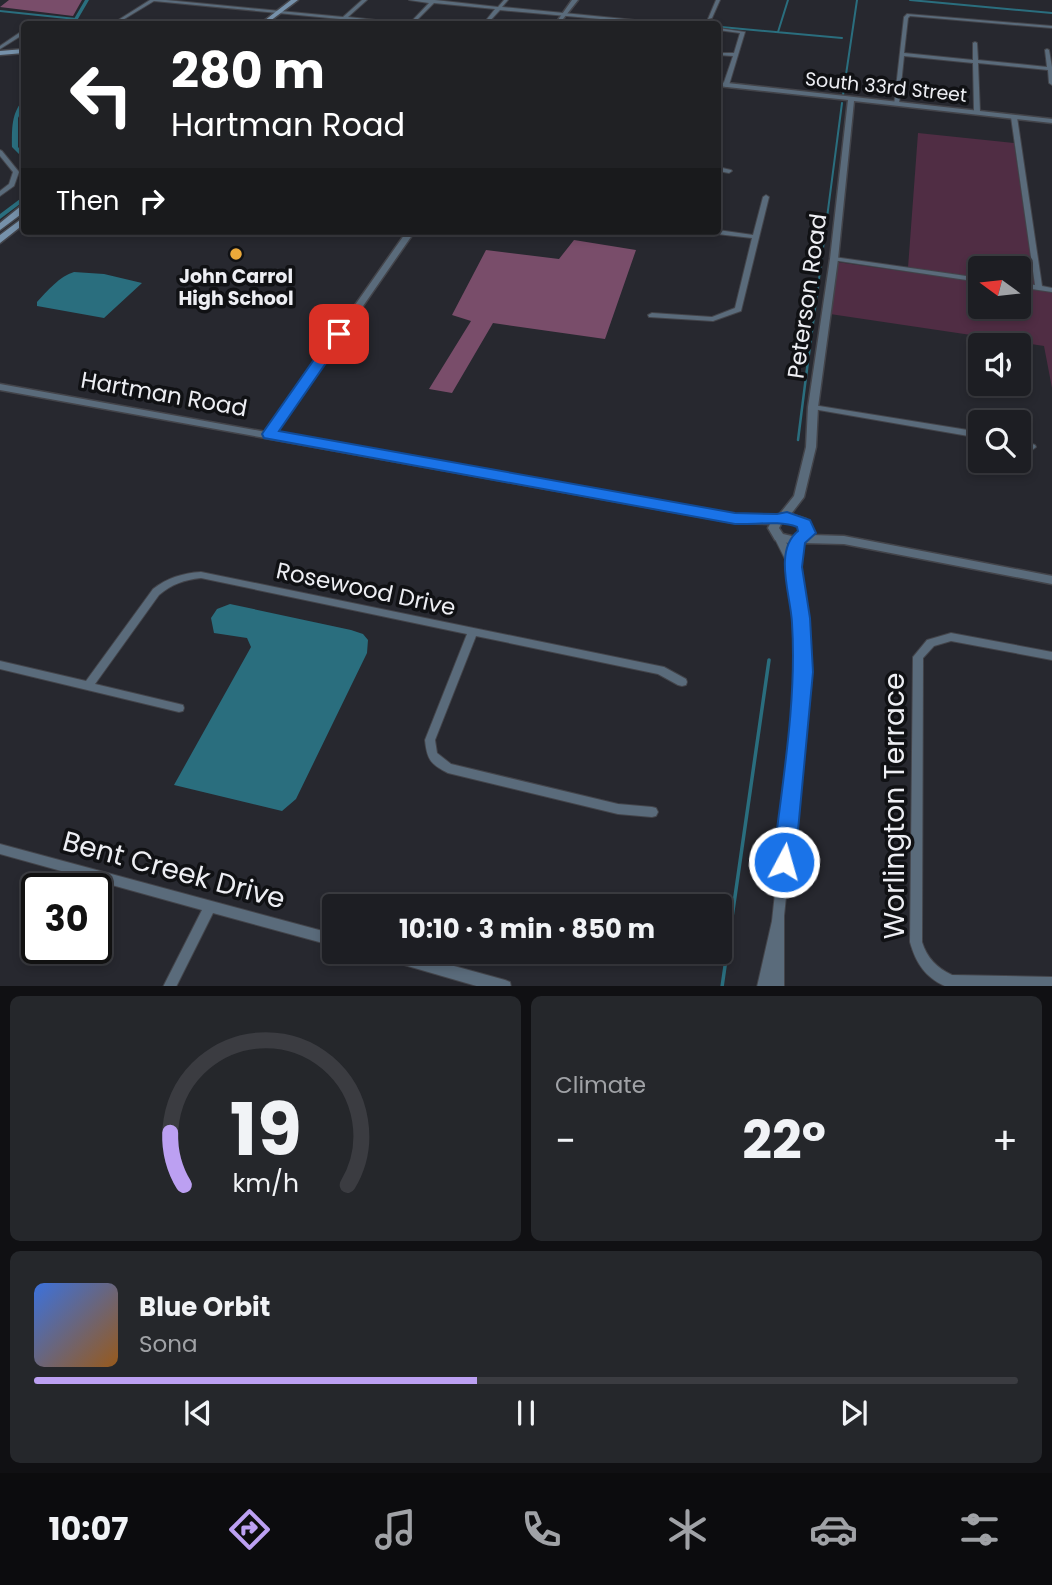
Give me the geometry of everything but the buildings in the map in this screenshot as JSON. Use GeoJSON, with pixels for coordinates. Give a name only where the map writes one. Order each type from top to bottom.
{"type":"FeatureCollection","features":[{"type":"Feature","properties":{"kind":"main road"},"geometry":{"type":"LineString","coordinates":[[267,21],[295,0]]}},
{"type":"Feature","properties":{"kind":"main road"},"geometry":{"type":"LineString","coordinates":[[0,50],[21,51]]}},
{"type":"Feature","properties":{"kind":"main road"},"geometry":{"type":"LineString","coordinates":[[0,227],[21,210]]}},
{"type":"Feature","properties":{"kind":"main road"},"geometry":{"type":"LineString","coordinates":[[0,240],[21,222]]}},
{"type":"Feature","properties":{"kind":"street"},"geometry":{"type":"LineString","coordinates":[[119,21],[153,0],[368,21]]}},
{"type":"Feature","properties":{"kind":"street"},"geometry":{"type":"LineString","coordinates":[[341,21],[365,0]]}},
{"type":"Feature","properties":{"kind":"street"},"geometry":{"type":"LineString","coordinates":[[411,0],[631,21]]}},
{"type":"Feature","properties":{"kind":"street"},"geometry":{"type":"LineString","coordinates":[[487,21],[506,0]]}},
{"type":"Feature","properties":{"kind":"street"},"geometry":{"type":"LineString","coordinates":[[559,21],[575,0]]}},
{"type":"Feature","properties":{"kind":"street"},"geometry":{"type":"LineString","coordinates":[[710,18],[718,0]]}},
{"type":"Feature","properties":{"kind":"street"},"geometry":{"type":"LineString","coordinates":[[414,21],[434,1]]}},
{"type":"Feature","properties":{"kind":"street"},"geometry":{"type":"LineString","coordinates":[[896,104],[909,15],[1052,27]]}},
{"type":"Feature","properties":{"kind":"street"},"geometry":{"type":"LineString","coordinates":[[721,30],[743,32],[726,85]]}},
{"type":"Feature","properties":{"kind":"street"},"geometry":{"type":"LineString","coordinates":[[0,50],[21,34]]}},
{"type":"Feature","properties":{"kind":"street"},"geometry":{"type":"LineString","coordinates":[[975,43],[976,113]]}},
{"type":"Feature","properties":{"kind":"street"},"geometry":{"type":"LineString","coordinates":[[1047,50],[1052,83]]}},
{"type":"Feature","properties":{"kind":"street"},"geometry":{"type":"LineString","coordinates":[[721,54],[735,55]]}},
{"type":"Feature","properties":{"kind":"street"},"geometry":{"type":"LineString","coordinates":[[902,54],[1051,69]]}},
{"type":"Feature","properties":{"kind":"street","name":"South 33rd Street"},"geometry":{"type":"LineString","coordinates":[[721,84],[1052,121]]}},
{"type":"Feature","properties":{"kind":"street","name":"Peterson Road"},"geometry":{"type":"LineString","coordinates":[[800,540],[807,533],[799,497],[811,447],[813,407],[834,259],[851,99]]}},
{"type":"Feature","properties":{"kind":"street"},"geometry":{"type":"LineString","coordinates":[[1014,117],[1040,288]]}},
{"type":"Feature","properties":{"kind":"street"},"geometry":{"type":"LineString","coordinates":[[0,152],[16,173],[16,178],[0,194]]}},
{"type":"Feature","properties":{"kind":"street"},"geometry":{"type":"LineString","coordinates":[[721,170],[729,171]]}},
{"type":"Feature","properties":{"kind":"street"},"geometry":{"type":"LineString","coordinates":[[652,315],[713,319],[738,309],[766,197]]}},
{"type":"Feature","properties":{"kind":"street"},"geometry":{"type":"LineString","coordinates":[[721,233],[756,237]]}},
{"type":"Feature","properties":{"kind":"street"},"geometry":{"type":"LineString","coordinates":[[269,434],[408,235]]}},
{"type":"Feature","properties":{"kind":"street"},"geometry":{"type":"LineString","coordinates":[[834,259],[968,278]]}},
{"type":"Feature","properties":{"kind":"street"},"geometry":{"type":"LineString","coordinates":[[1031,287],[1052,290]]}},
{"type":"Feature","properties":{"kind":"street","name":"Hartman Road"},"geometry":{"type":"LineString","coordinates":[[0,387],[735,519],[792,518],[804,524]]}},
{"type":"Feature","properties":{"kind":"street"},"geometry":{"type":"LineString","coordinates":[[813,407],[968,433]]}},
{"type":"Feature","properties":{"kind":"street","name":"Peterson Road"},"geometry":{"type":"LineString","coordinates":[[779,519],[799,497]]}},
{"type":"Feature","properties":{"kind":"street","name":"Hartman Road"},"geometry":{"type":"LineString","coordinates":[[735,519],[777,535],[800,540]]}},
{"type":"Feature","properties":{"kind":"street"},"geometry":{"type":"LineString","coordinates":[[764,986],[778,916],[804,672],[801,618],[794,567],[773,528],[779,519]]}},
{"type":"Feature","properties":{"kind":"street"},"geometry":{"type":"LineString","coordinates":[[804,524],[844,540]]}},
{"type":"Feature","properties":{"kind":"street"},"geometry":{"type":"LineString","coordinates":[[794,567],[800,540],[844,540],[1052,580]]}},
{"type":"Feature","properties":{"kind":"street","name":"Rosewood Drive"},"geometry":{"type":"LineString","coordinates":[[88,686],[156,592],[167,582],[183,576],[201,575],[660,670],[682,682]]}},
{"type":"Feature","properties":{"kind":"street"},"geometry":{"type":"LineString","coordinates":[[473,631],[430,740],[432,755],[447,768],[618,809],[652,812]]}},
{"type":"Feature","properties":{"kind":"street","name":"Worlington Terrace"},"geometry":{"type":"LineString","coordinates":[[1052,656],[951,637],[931,643],[918,657],[916,928],[919,956],[928,968],[941,978],[963,983],[1052,984]]}},
{"type":"Feature","properties":{"kind":"street"},"geometry":{"type":"LineString","coordinates":[[0,665],[179,708]]}},
{"type":"Feature","properties":{"kind":"street","name":"Bent Creek Drive"},"geometry":{"type":"LineString","coordinates":[[0,849],[322,937]]}},
{"type":"Feature","properties":{"kind":"street"},"geometry":{"type":"LineString","coordinates":[[169,986],[210,906]]}},
{"type":"Feature","properties":{"kind":"street"},"geometry":{"type":"LineString","coordinates":[[777,986],[778,916]]}},
{"type":"Feature","properties":{"kind":"street"},"geometry":{"type":"LineString","coordinates":[[424,964],[505,986]]}},
{"type":"Feature","properties":{"kind":"shaded area"},"geometry":{"type":"Polygon","coordinates":[[[9,0],[82,0],[73,16],[0,7],[9,0]]]}},
{"type":"Feature","properties":{"kind":"shaded area"},"geometry":{"type":"Polygon","coordinates":[[[918,133],[1014,143],[1031,256],[968,256],[968,276],[908,268],[918,133]]]}},
{"type":"Feature","properties":{"kind":"shaded area"},"geometry":{"type":"Polygon","coordinates":[[[574,240],[636,250],[605,339],[493,323],[452,393],[429,389],[471,321],[452,315],[486,250],[559,259],[574,240]]]}},
{"type":"Feature","properties":{"kind":"shaded area"},"geometry":{"type":"Polygon","coordinates":[[[1031,259],[1035,286],[1031,285],[1031,259]]]}},
{"type":"Feature","properties":{"kind":"shaded area"},"geometry":{"type":"Polygon","coordinates":[[[837,262],[968,280],[968,319],[1031,319],[1031,289],[1052,292],[1052,388],[1044,346],[1031,344],[1031,333],[968,335],[830,314],[837,262]]]}},
{"type":"Feature","properties":{"kind":"water"},"geometry":{"type":"Polygon","coordinates":[[[74,272],[104,274],[142,283],[104,318],[37,306],[37,302],[54,284],[74,272]]]}},
{"type":"Feature","properties":{"kind":"water"},"geometry":{"type":"Polygon","coordinates":[[[230,604],[351,630],[363,634],[368,640],[367,653],[296,799],[282,811],[174,785],[251,647],[247,638],[214,633],[211,618],[217,609],[230,604]]]}},
{"type":"Feature","properties":{"kind":"waterway"},"geometry":{"type":"LineString","coordinates":[[75,21],[87,0]]}},
{"type":"Feature","properties":{"kind":"waterway"},"geometry":{"type":"LineString","coordinates":[[778,32],[788,0]]}},
{"type":"Feature","properties":{"kind":"waterway"},"geometry":{"type":"LineString","coordinates":[[843,95],[857,0]]}},
{"type":"Feature","properties":{"kind":"waterway"},"geometry":{"type":"LineString","coordinates":[[910,0],[1052,13]]}},
{"type":"Feature","properties":{"kind":"waterway"},"geometry":{"type":"LineString","coordinates":[[0,11],[76,19]]}},
{"type":"Feature","properties":{"kind":"waterway"},"geometry":{"type":"LineString","coordinates":[[721,27],[842,38]]}},
{"type":"Feature","properties":{"kind":"waterway"},"geometry":{"type":"LineString","coordinates":[[808,363],[842,103]]}},
{"type":"Feature","properties":{"kind":"waterway"},"geometry":{"type":"LineString","coordinates":[[21,107],[15,118],[15,147],[21,154]]}},
{"type":"Feature","properties":{"kind":"waterway"},"geometry":{"type":"LineString","coordinates":[[0,217],[21,200]]}},
{"type":"Feature","properties":{"kind":"waterway"},"geometry":{"type":"LineString","coordinates":[[798,440],[808,361]]}},
{"type":"Feature","properties":{"kind":"waterway"},"geometry":{"type":"LineString","coordinates":[[722,986],[769,660]]}},
{"type":"Feature","properties":{"kind":"place","name":"John Carrol High School"},"geometry":{"type":"Point","coordinates":[236,254]}},
{"type":"Feature","properties":{"kind":"route"},"geometry":{"type":"LineString","coordinates":[[339,334],[269,434],[735,519],[777,520],[787,517],[798,519],[804,524],[807,533],[803,539],[797,541],[794,567],[801,618],[804,672],[784,862]]}}]}
